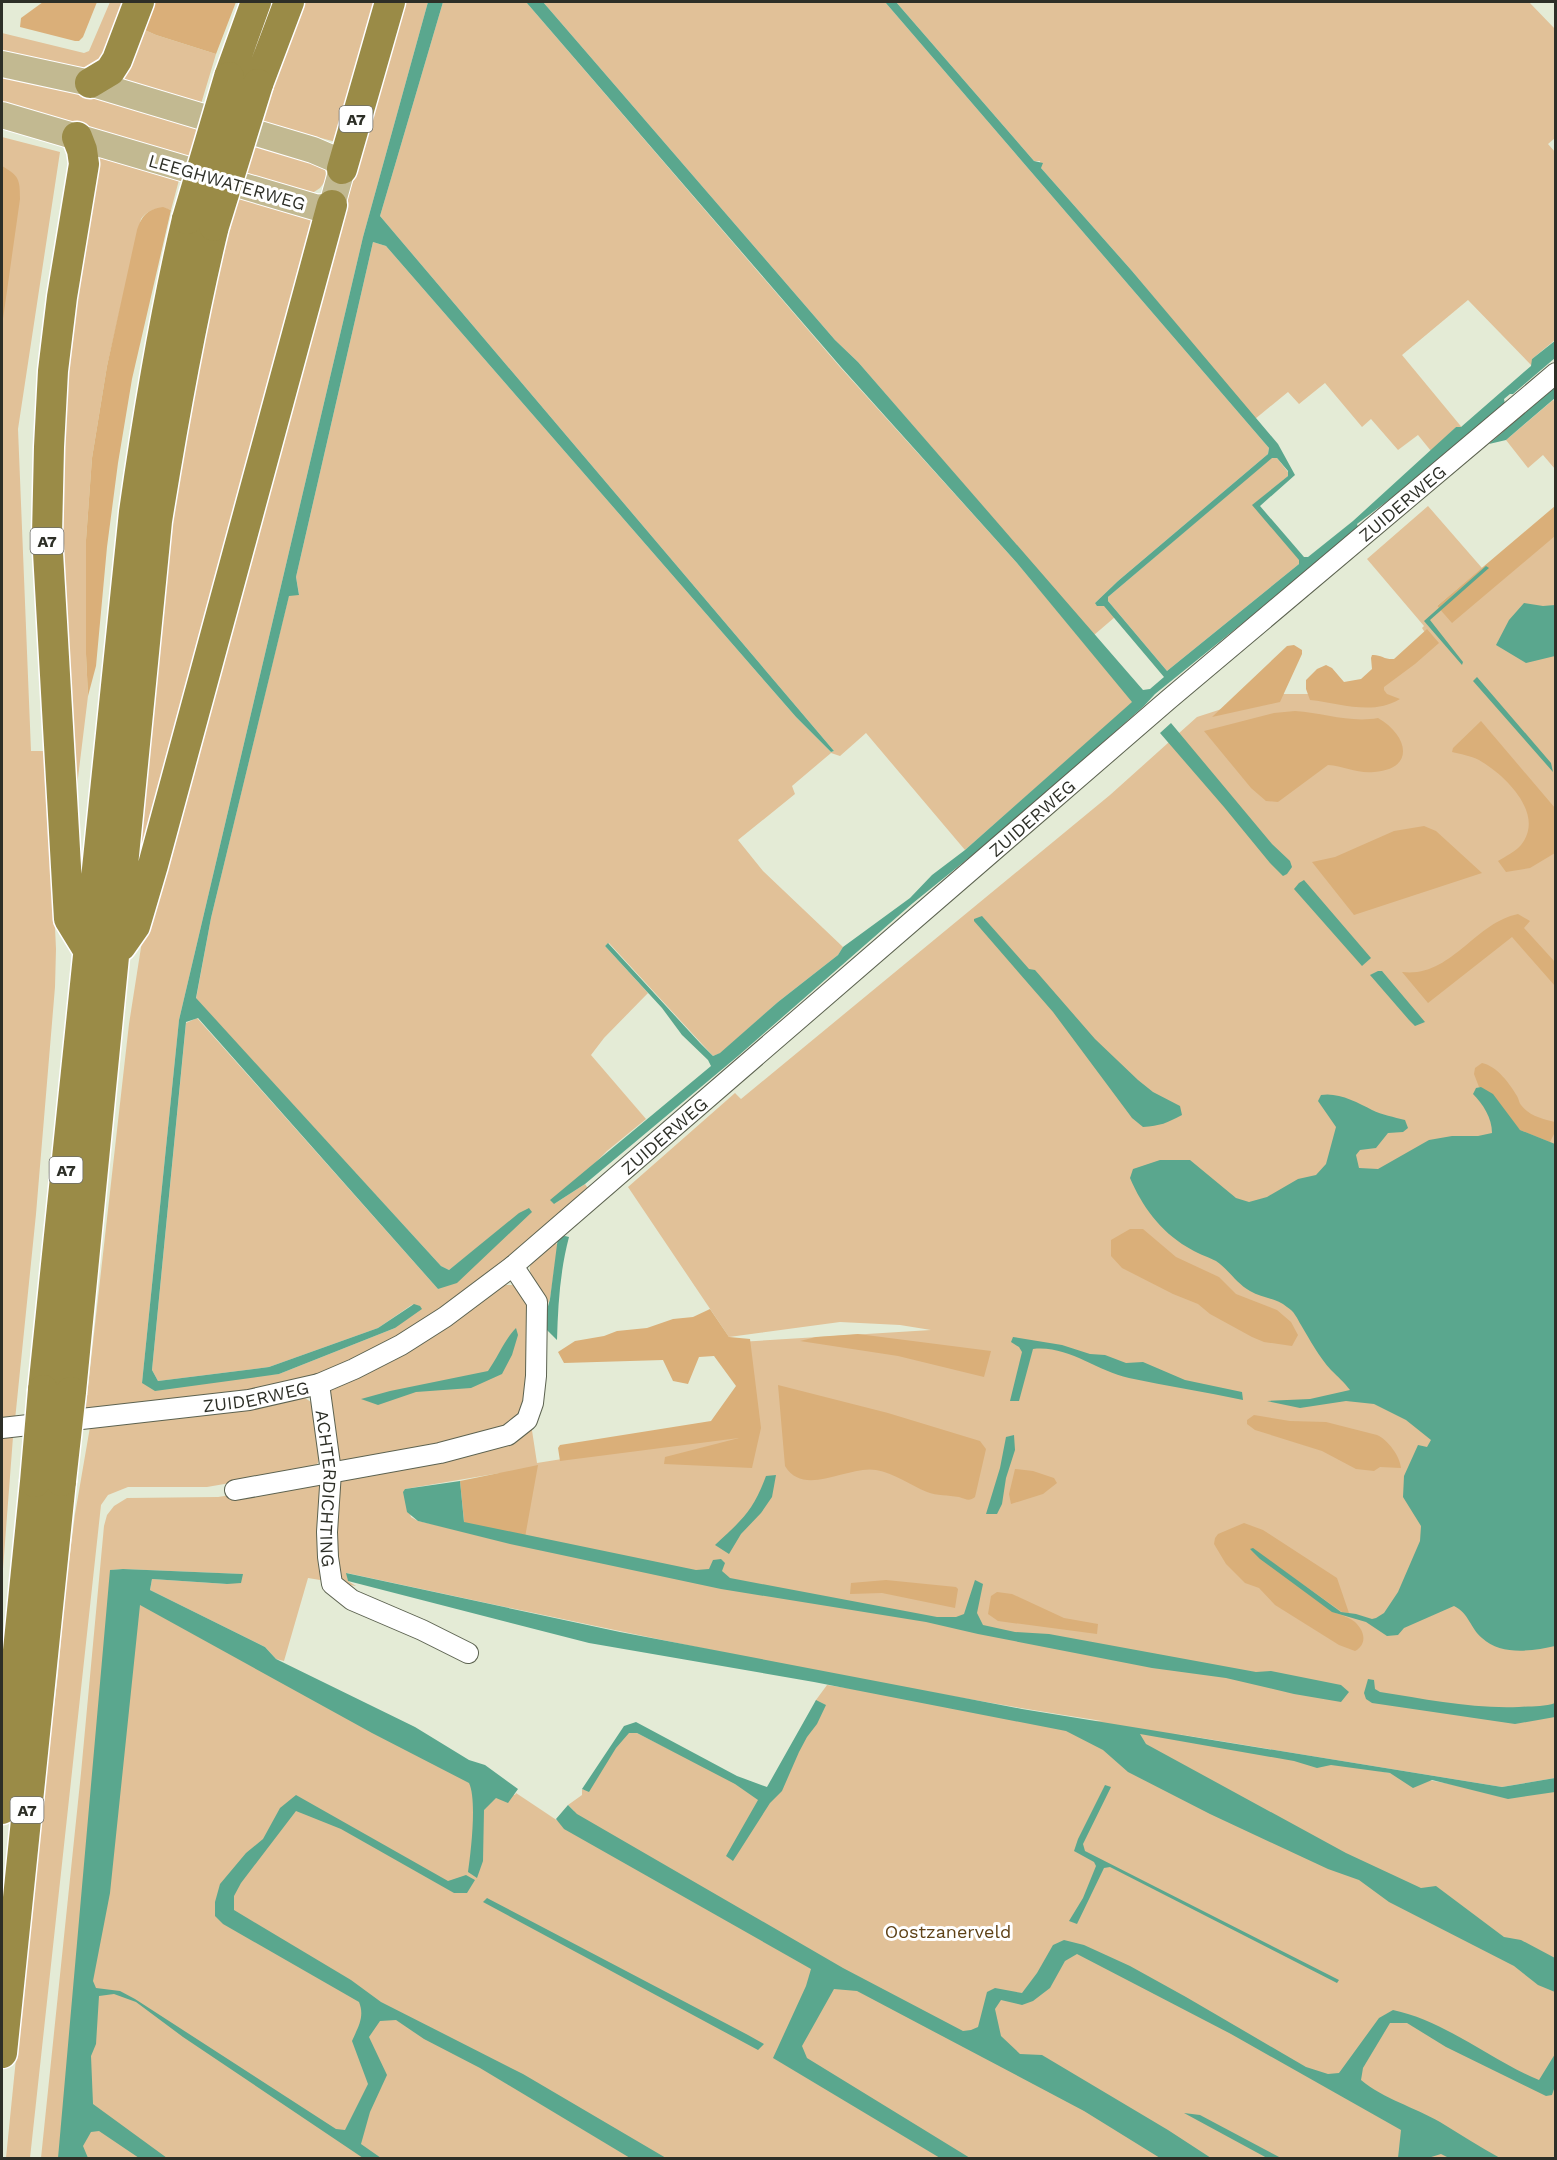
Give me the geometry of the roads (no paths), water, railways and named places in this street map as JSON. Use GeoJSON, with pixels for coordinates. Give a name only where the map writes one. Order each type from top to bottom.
{"type":"FeatureCollection","features":[{"type":"Feature","properties":{"kind":"highway"},"geometry":{"type":"LineString","coordinates":[[90,83],[110,71],[117,60],[139,2]]}},
{"type":"Feature","properties":{"kind":"highway","name":"A7"},"geometry":{"type":"LineString","coordinates":[[200,223],[229,77],[256,2]]}},
{"type":"Feature","properties":{"kind":"highway","name":"A7"},"geometry":{"type":"LineString","coordinates":[[2,2053],[48,1481],[101,953],[134,512],[151,395],[170,290],[258,84],[289,2]]}},
{"type":"Feature","properties":{"kind":"highway","name":"A7"},"geometry":{"type":"LineString","coordinates":[[342,169],[390,2]]}},
{"type":"Feature","properties":{"kind":"highway","name":"A7"},"geometry":{"type":"LineString","coordinates":[[77,137],[84,164],[62,297],[53,371],[47,535],[69,919],[101,953]]}},
{"type":"Feature","properties":{"kind":"highway","name":"A7"},"geometry":{"type":"LineString","coordinates":[[101,953],[135,926],[332,205]]}},
{"type":"Feature","properties":{"kind":"highway","name":"A7"},"geometry":{"type":"LineString","coordinates":[[2,1809],[48,1481]]}},
{"type":"Feature","properties":{"kind":"main road"},"geometry":{"type":"LineString","coordinates":[[2,64],[90,83],[326,155],[334,159],[342,169]]}},
{"type":"Feature","properties":{"kind":"main road","name":"LEEGHWATERWEG"},"geometry":{"type":"LineString","coordinates":[[2,115],[318,208],[332,205],[342,169]]}},
{"type":"Feature","properties":{"kind":"street","name":"ZUIDERWEG"},"geometry":{"type":"LineString","coordinates":[[2,1428],[249,1400],[319,1384],[401,1345],[445,1317],[513,1266],[1168,700],[1556,373]]}},
{"type":"Feature","properties":{"kind":"street"},"geometry":{"type":"LineString","coordinates":[[235,1490],[440,1453],[508,1435],[527,1420],[533,1403],[536,1376],[537,1302],[513,1266]]}},
{"type":"Feature","properties":{"kind":"street","name":"ACHTERDICHTING"},"geometry":{"type":"LineString","coordinates":[[319,1384],[331,1472],[327,1532],[328,1557],[333,1584],[352,1600],[422,1630],[468,1653]]}},
{"type":"Feature","properties":{"kind":"park label","name":"Oostzanerveld"},"geometry":{"type":"Point","coordinates":[948,1931]}}]}
